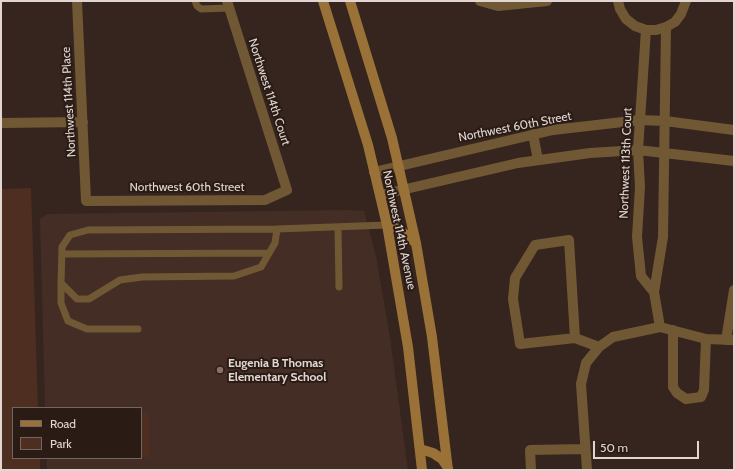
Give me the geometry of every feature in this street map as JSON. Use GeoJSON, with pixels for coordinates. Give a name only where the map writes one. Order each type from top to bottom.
{"type":"FeatureCollection","features":[{"type":"Feature","properties":{"kind":"street","name":"Northwest 114th Place"},"geometry":{"type":"LineString","coordinates":[[77,1],[86,201]]}},
{"type":"Feature","properties":{"kind":"street","name":"Northwest 114th Avenue"},"geometry":{"type":"LineString","coordinates":[[323,1],[342,58],[374,172],[387,225],[408,347],[422,470]]}},
{"type":"Feature","properties":{"kind":"street","name":"Northwest 114th Avenue"},"geometry":{"type":"LineString","coordinates":[[350,1],[374,77],[399,166],[416,243],[432,337],[448,469]]}},
{"type":"Feature","properties":{"kind":"street"},"geometry":{"type":"LineString","coordinates":[[481,2],[498,6],[547,1]]}},
{"type":"Feature","properties":{"kind":"street"},"geometry":{"type":"LineString","coordinates":[[618,1],[620,9],[626,19],[635,26],[646,30],[656,30],[666,27],[682,14],[686,1]]}},
{"type":"Feature","properties":{"kind":"street","name":"Northwest 114th Court"},"geometry":{"type":"LineString","coordinates":[[228,4],[287,190]]}},
{"type":"Feature","properties":{"kind":"street","name":"Northwest 113th Court"},"geometry":{"type":"LineString","coordinates":[[660,327],[654,292],[663,237],[666,27]]}},
{"type":"Feature","properties":{"kind":"street","name":"Northwest 113th Court"},"geometry":{"type":"LineString","coordinates":[[646,30],[638,150],[640,187],[637,237],[641,276],[654,292]]}},
{"type":"Feature","properties":{"kind":"street","name":"Northwest 60th Street"},"geometry":{"type":"LineString","coordinates":[[374,172],[553,130],[640,120],[665,121],[734,130]]}},
{"type":"Feature","properties":{"kind":"street"},"geometry":{"type":"LineString","coordinates":[[1,123],[83,122]]}},
{"type":"Feature","properties":{"kind":"street"},"geometry":{"type":"LineString","coordinates":[[533,134],[538,160]]}},
{"type":"Feature","properties":{"kind":"street"},"geometry":{"type":"LineString","coordinates":[[380,195],[510,165],[590,153],[638,150],[734,161]]}},
{"type":"Feature","properties":{"kind":"street","name":"Northwest 60th Street"},"geometry":{"type":"LineString","coordinates":[[86,201],[265,200],[287,190]]}},
{"type":"Feature","properties":{"kind":"street"},"geometry":{"type":"LineString","coordinates":[[387,225],[397,228],[416,243]]}},
{"type":"Feature","properties":{"kind":"street"},"geometry":{"type":"LineString","coordinates":[[575,338],[569,240],[535,244],[516,278],[513,299],[520,344],[575,338],[599,347]]}},
{"type":"Feature","properties":{"kind":"street"},"geometry":{"type":"LineString","coordinates":[[587,470],[581,384],[586,363],[599,347],[613,337],[660,327],[706,338],[730,340],[734,290]]}},
{"type":"Feature","properties":{"kind":"street"},"geometry":{"type":"LineString","coordinates":[[673,330],[673,387],[677,393],[686,399],[701,397],[704,390],[706,338]]}},
{"type":"Feature","properties":{"kind":"street"},"geometry":{"type":"LineString","coordinates":[[420,449],[433,452],[442,459],[448,469]]}},
{"type":"Feature","properties":{"kind":"street"},"geometry":{"type":"LineString","coordinates":[[531,470],[530,450],[586,449]]}},
{"type":"Feature","properties":{"kind":"lane"},"geometry":{"type":"LineString","coordinates":[[195,1],[197,6],[201,8],[228,4]]}},
{"type":"Feature","properties":{"kind":"lane"},"geometry":{"type":"LineString","coordinates":[[138,329],[87,329],[68,321],[61,303],[61,283],[62,247],[70,235],[88,230],[277,229],[387,225]]}},
{"type":"Feature","properties":{"kind":"lane"},"geometry":{"type":"LineString","coordinates":[[338,226],[339,287]]}},
{"type":"Feature","properties":{"kind":"lane"},"geometry":{"type":"LineString","coordinates":[[61,283],[77,300],[89,299],[120,280],[142,277],[234,276],[261,267],[275,243],[277,229]]}},
{"type":"Feature","properties":{"kind":"lane"},"geometry":{"type":"LineString","coordinates":[[62,254],[270,253]]}},
{"type":"Feature","properties":{"kind":"shaded area","name":"Eugenia B Thomas Elementary School"},"geometry":{"type":"Polygon","coordinates":[[[364,211],[376,256],[390,337],[408,470],[47,470],[47,459],[142,459],[142,407],[45,407],[40,219],[47,214],[364,211]]]}},
{"type":"Feature","properties":{"kind":"green space"},"geometry":{"type":"Polygon","coordinates":[[[31,188],[38,407],[12,407],[12,459],[40,459],[40,470],[1,470],[1,189],[31,188]]]}},
{"type":"Feature","properties":{"kind":"green space"},"geometry":{"type":"Polygon","coordinates":[[[142,413],[149,413],[150,457],[142,457],[142,413]]]}},
{"type":"Feature","properties":{"kind":"place","name":"Eugenia B Thomas Elementary School"},"geometry":{"type":"Point","coordinates":[220,370]}}]}
